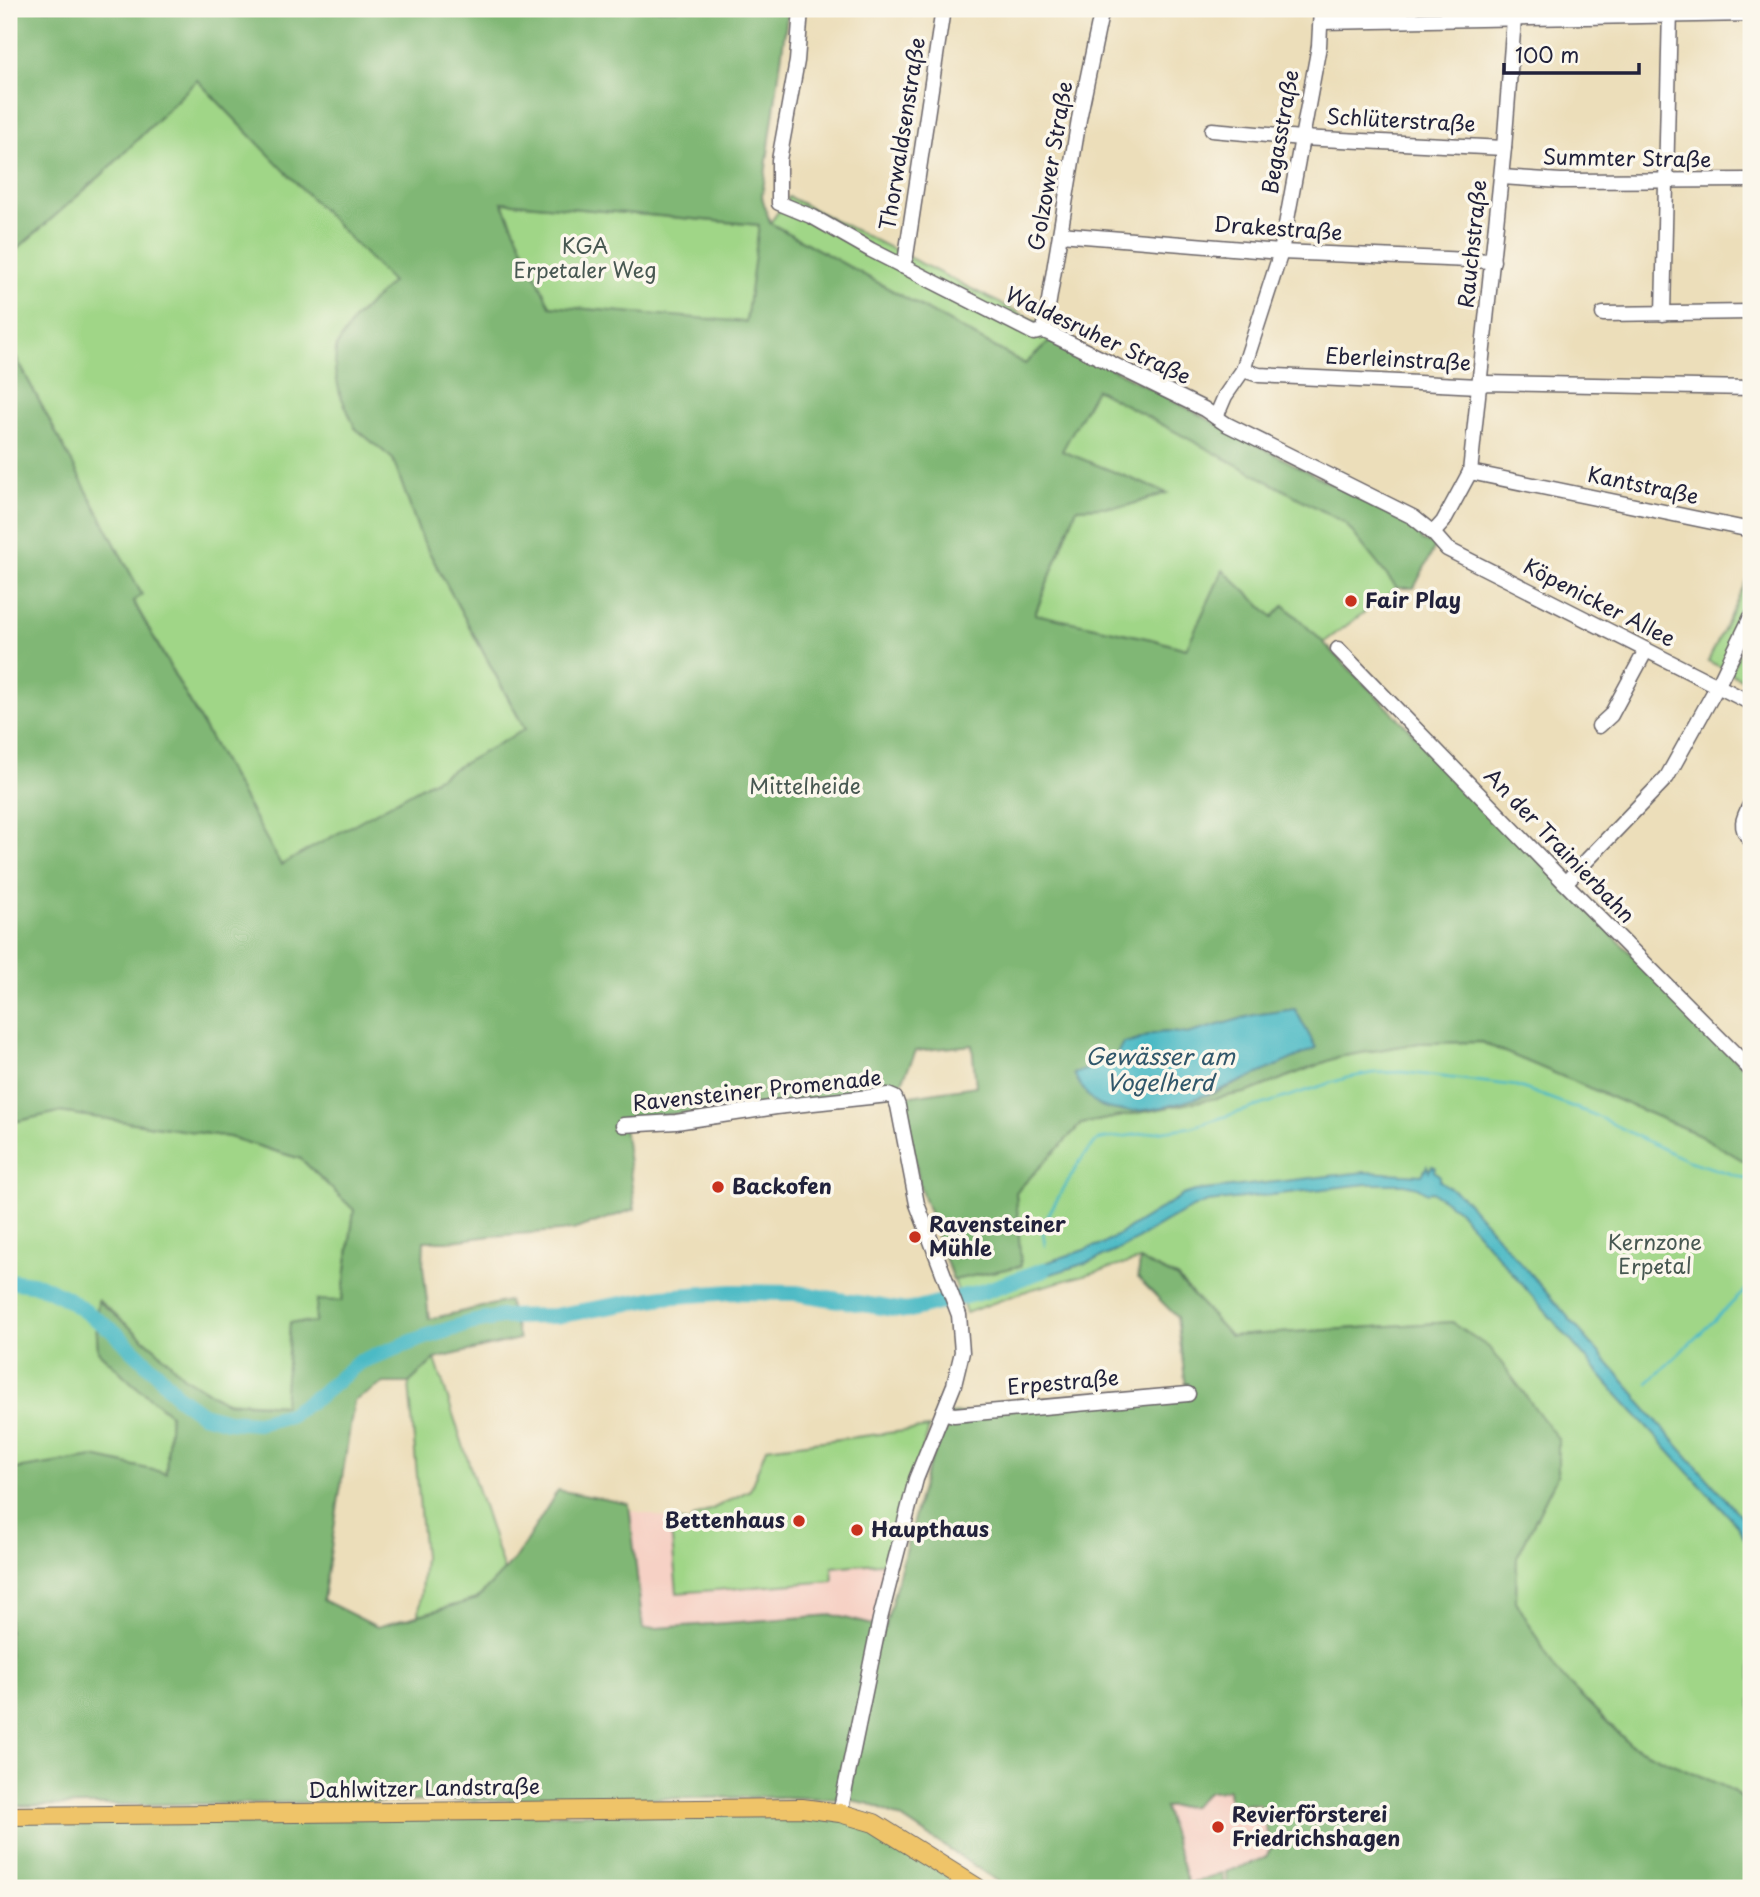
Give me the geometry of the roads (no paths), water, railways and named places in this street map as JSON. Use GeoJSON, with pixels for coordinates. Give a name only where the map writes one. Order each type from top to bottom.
{"type":"FeatureCollection","features":[{"type":"Feature","properties":{"kind":"main road","name":"Dahlwitzer Landstraße"},"geometry":{"type":"LineString","coordinates":[[9,1816],[802,1808],[840,1812],[865,1819],[884,1828],[978,1888]]}},
{"type":"Feature","properties":{"kind":"street","name":"Waldesruher Straße"},"geometry":{"type":"LineString","coordinates":[[801,9],[797,61],[779,160],[779,203],[813,217],[1034,333],[1044,331],[1204,409],[1412,517],[1433,533]]}},
{"type":"Feature","properties":{"kind":"street","name":"Thorwaldsenstraße"},"geometry":{"type":"LineString","coordinates":[[902,266],[906,256],[943,9]]}},
{"type":"Feature","properties":{"kind":"street","name":"Golzower Straße"},"geometry":{"type":"LineString","coordinates":[[1044,331],[1079,119],[1102,9]]}},
{"type":"Feature","properties":{"kind":"street"},"geometry":{"type":"LineString","coordinates":[[1663,314],[1669,12]]}},
{"type":"Feature","properties":{"kind":"street"},"geometry":{"type":"LineString","coordinates":[[1321,16],[1514,19],[1669,12],[1751,14]]}},
{"type":"Feature","properties":{"kind":"street","name":"Begasstraße"},"geometry":{"type":"LineString","coordinates":[[1216,417],[1225,396],[1243,370],[1282,252],[1321,16]]}},
{"type":"Feature","properties":{"kind":"street","name":"Rauchstraße"},"geometry":{"type":"LineString","coordinates":[[1433,533],[1443,523],[1470,472],[1502,177],[1514,19]]}},
{"type":"Feature","properties":{"kind":"street","name":"Schlüterstraße"},"geometry":{"type":"LineString","coordinates":[[1212,130],[1301,138],[1504,148]]}},
{"type":"Feature","properties":{"kind":"street","name":"Summter Straße"},"geometry":{"type":"LineString","coordinates":[[1502,177],[1561,181],[1751,180]]}},
{"type":"Feature","properties":{"kind":"street","name":"Drakestraße"},"geometry":{"type":"LineString","coordinates":[[1060,234],[1282,252],[1493,261]]}},
{"type":"Feature","properties":{"kind":"street"},"geometry":{"type":"LineString","coordinates":[[1603,314],[1751,312]]}},
{"type":"Feature","properties":{"kind":"street","name":"Eberleinstraße"},"geometry":{"type":"LineString","coordinates":[[1243,370],[1259,374],[1479,386],[1486,383],[1751,388]]}},
{"type":"Feature","properties":{"kind":"street","name":"Kantstraße"},"geometry":{"type":"LineString","coordinates":[[1470,472],[1751,530]]}},
{"type":"Feature","properties":{"kind":"street","name":"Köpenicker Allee"},"geometry":{"type":"LineString","coordinates":[[1433,533],[1447,549],[1751,703]]}},
{"type":"Feature","properties":{"kind":"street"},"geometry":{"type":"LineString","coordinates":[[1564,883],[1667,777],[1718,685],[1751,617]]}},
{"type":"Feature","properties":{"kind":"street","name":"An der Trainierbahn"},"geometry":{"type":"LineString","coordinates":[[1338,649],[1564,883],[1751,1070]]}},
{"type":"Feature","properties":{"kind":"street"},"geometry":{"type":"LineString","coordinates":[[1599,726],[1611,715],[1646,650]]}},
{"type":"Feature","properties":{"kind":"street"},"geometry":{"type":"LineString","coordinates":[[1751,803],[1742,827],[1751,841]]}},
{"type":"Feature","properties":{"kind":"street","name":"Ravensteiner Promenade"},"geometry":{"type":"LineString","coordinates":[[623,1125],[676,1122],[776,1107],[888,1096],[895,1098],[917,1204],[950,1288],[962,1335],[961,1364],[943,1412]]}},
{"type":"Feature","properties":{"kind":"street","name":"Erpestraße"},"geometry":{"type":"LineString","coordinates":[[943,1412],[954,1415],[1188,1394]]}},
{"type":"Feature","properties":{"kind":"street"},"geometry":{"type":"LineString","coordinates":[[840,1812],[878,1626],[896,1556],[916,1479],[943,1412]]}},
{"type":"Feature","properties":{"kind":"water","name":"Gewässer am Vogelherd"},"geometry":{"type":"Polygon","coordinates":[[[1295,1009],[1316,1048],[1210,1094],[1150,1109],[1123,1111],[1097,1104],[1074,1074],[1114,1059],[1123,1043],[1135,1042],[1150,1035],[1166,1032],[1187,1034],[1254,1015],[1295,1009]]]}},
{"type":"Feature","properties":{"kind":"water"},"geometry":{"type":"Polygon","coordinates":[[[1427,1166],[1429,1171],[1432,1166],[1435,1167],[1434,1171],[1440,1176],[1440,1181],[1463,1197],[1637,1399],[1746,1522],[1749,1522],[1751,1570],[1746,1541],[1737,1525],[1615,1392],[1457,1209],[1432,1192],[1427,1193],[1404,1184],[1367,1184],[1208,1202],[1174,1217],[1109,1254],[1026,1282],[1024,1274],[1033,1267],[1105,1243],[1183,1195],[1195,1191],[1365,1172],[1422,1175],[1427,1166]]]}},
{"type":"Feature","properties":{"kind":"waterway"},"geometry":{"type":"LineString","coordinates":[[1045,1246],[1042,1225],[1080,1161],[1097,1140],[1192,1127],[1346,1078],[1373,1073],[1402,1072],[1517,1086],[1592,1114],[1686,1160],[1751,1180]]}},
{"type":"Feature","properties":{"kind":"waterway"},"geometry":{"type":"LineString","coordinates":[[9,1281],[39,1285],[66,1298],[113,1331],[177,1396],[202,1414],[228,1421],[257,1423],[289,1415],[320,1395],[359,1362],[470,1323],[501,1317],[555,1316],[663,1297],[732,1292],[796,1293],[906,1311],[985,1291],[1044,1270]]}},
{"type":"Feature","properties":{"kind":"waterway"},"geometry":{"type":"LineString","coordinates":[[1648,1383],[1751,1285]]}},
{"type":"Feature","properties":{"kind":"place","name":"Fair Play"},"geometry":{"type":"Point","coordinates":[1351,601]}},
{"type":"Feature","properties":{"kind":"place","name":"Backofen"},"geometry":{"type":"Point","coordinates":[718,1187]}},
{"type":"Feature","properties":{"kind":"place","name":"Ravensteiner Mühle"},"geometry":{"type":"Point","coordinates":[915,1237]}},
{"type":"Feature","properties":{"kind":"place","name":"Bettenhaus"},"geometry":{"type":"Point","coordinates":[799,1521]}},
{"type":"Feature","properties":{"kind":"place","name":"Haupthaus"},"geometry":{"type":"Point","coordinates":[857,1530]}},
{"type":"Feature","properties":{"kind":"place","name":"Revierförsterei Friedrichshagen"},"geometry":{"type":"Point","coordinates":[1218,1827]}},
{"type":"Feature","properties":{"kind":"park label","name":"KGA Erpetaler Weg"},"geometry":{"type":"Point","coordinates":[585,259]}},
{"type":"Feature","properties":{"kind":"park label","name":"Mittelheide"},"geometry":{"type":"Point","coordinates":[805,787]}},
{"type":"Feature","properties":{"kind":"park label","name":"Kernzone Erpetal"},"geometry":{"type":"Point","coordinates":[1655,1255]}}]}
